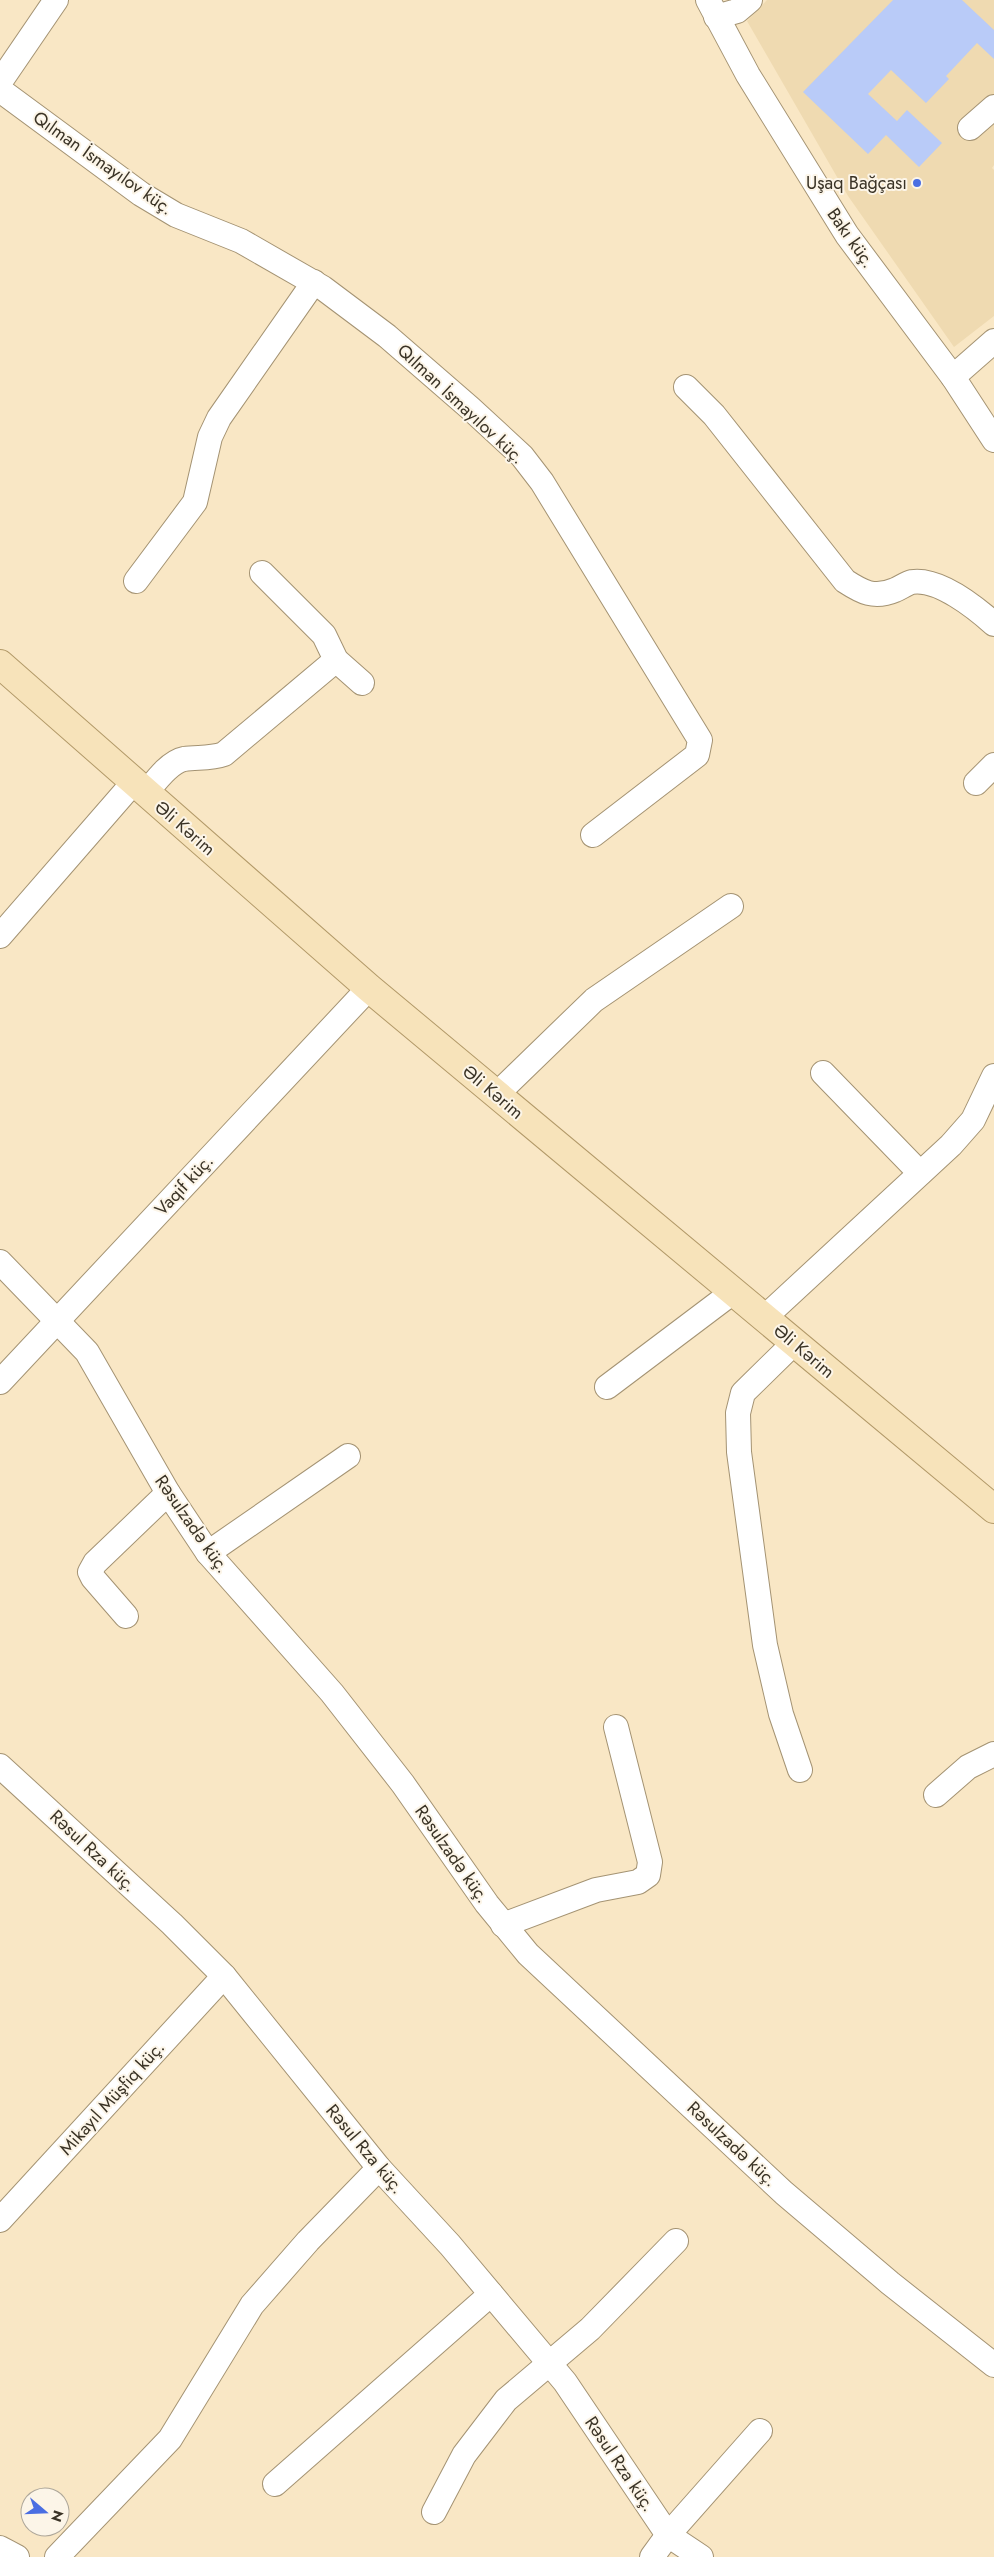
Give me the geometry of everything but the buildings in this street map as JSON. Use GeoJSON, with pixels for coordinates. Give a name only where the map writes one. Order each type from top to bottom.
{"type":"FeatureCollection","features":[{"type":"Feature","properties":{"kind":"main road","name":"Əli Kərim"},"geometry":{"type":"LineString","coordinates":[[0,664],[369,988],[994,1509]]}},
{"type":"Feature","properties":{"kind":"street"},"geometry":{"type":"LineString","coordinates":[[0,82],[56,0]]}},
{"type":"Feature","properties":{"kind":"street"},"geometry":{"type":"LineString","coordinates":[[712,8],[737,11],[750,0]]}},
{"type":"Feature","properties":{"kind":"street","name":"Bakı küç."},"geometry":{"type":"LineString","coordinates":[[712,8],[748,76],[846,235],[953,377],[994,440]]}},
{"type":"Feature","properties":{"kind":"street","name":"Qılman İsmayılov küç."},"geometry":{"type":"LineString","coordinates":[[0,90],[141,194],[176,214],[241,240],[314,282],[387,336],[522,456],[542,482],[700,740],[697,755],[593,835]]}},
{"type":"Feature","properties":{"kind":"street"},"geometry":{"type":"LineString","coordinates":[[970,128],[994,107]]}},
{"type":"Feature","properties":{"kind":"street"},"geometry":{"type":"LineString","coordinates":[[136,581],[195,502],[210,437],[219,418],[314,282]]}},
{"type":"Feature","properties":{"kind":"street"},"geometry":{"type":"LineString","coordinates":[[953,377],[994,341]]}},
{"type":"Feature","properties":{"kind":"street"},"geometry":{"type":"LineString","coordinates":[[686,388],[714,415],[845,582],[865,594],[882,596],[913,582],[940,587],[970,603],[994,624]]}},
{"type":"Feature","properties":{"kind":"street"},"geometry":{"type":"LineString","coordinates":[[262,573],[324,635],[336,660],[362,683]]}},
{"type":"Feature","properties":{"kind":"street"},"geometry":{"type":"LineString","coordinates":[[0,936],[140,788],[182,759],[213,758],[224,754],[336,660]]}},
{"type":"Feature","properties":{"kind":"street"},"geometry":{"type":"LineString","coordinates":[[976,783],[994,765]]}},
{"type":"Feature","properties":{"kind":"street"},"geometry":{"type":"LineString","coordinates":[[496,1095],[594,1000],[731,906]]}},
{"type":"Feature","properties":{"kind":"street","name":"Vaqif küç."},"geometry":{"type":"LineString","coordinates":[[0,1382],[369,988]]}},
{"type":"Feature","properties":{"kind":"street"},"geometry":{"type":"LineString","coordinates":[[823,1073],[920,1174]]}},
{"type":"Feature","properties":{"kind":"street"},"geometry":{"type":"LineString","coordinates":[[764,1318],[920,1174],[973,1120],[994,1076]]}},
{"type":"Feature","properties":{"kind":"street","name":"Rəsulzadə küç."},"geometry":{"type":"LineString","coordinates":[[0,1262],[87,1352],[168,1493],[208,1553],[332,1693],[403,1784],[503,1925],[535,1960],[784,2193],[890,2283],[994,2365]]}},
{"type":"Feature","properties":{"kind":"street"},"geometry":{"type":"LineString","coordinates":[[607,1387],[733,1292]]}},
{"type":"Feature","properties":{"kind":"street"},"geometry":{"type":"LineString","coordinates":[[794,1343],[743,1393],[738,1413],[739,1452],[766,1645],[781,1714],[800,1770]]}},
{"type":"Feature","properties":{"kind":"street"},"geometry":{"type":"LineString","coordinates":[[208,1553],[348,1456]]}},
{"type":"Feature","properties":{"kind":"street"},"geometry":{"type":"LineString","coordinates":[[126,1616],[90,1572],[95,1563],[168,1493]]}},
{"type":"Feature","properties":{"kind":"street"},"geometry":{"type":"LineString","coordinates":[[503,1925],[596,1890],[638,1882],[648,1875],[650,1862],[616,1727]]}},
{"type":"Feature","properties":{"kind":"street"},"geometry":{"type":"LineString","coordinates":[[936,1795],[968,1767],[994,1754]]}},
{"type":"Feature","properties":{"kind":"street","name":"Rəsul Rza küç."},"geometry":{"type":"LineString","coordinates":[[0,1766],[172,1924],[224,1976],[379,2168],[450,2246],[564,2382],[668,2535],[701,2557]]}},
{"type":"Feature","properties":{"kind":"street","name":"Mikayıl Müşfiq küç."},"geometry":{"type":"LineString","coordinates":[[0,2220],[224,1976]]}},
{"type":"Feature","properties":{"kind":"street"},"geometry":{"type":"LineString","coordinates":[[57,2557],[170,2438],[252,2305],[308,2241],[379,2168]]}},
{"type":"Feature","properties":{"kind":"street"},"geometry":{"type":"LineString","coordinates":[[434,2512],[464,2455],[506,2400],[548,2362],[590,2329],[676,2241]]}},
{"type":"Feature","properties":{"kind":"street"},"geometry":{"type":"LineString","coordinates":[[275,2484],[491,2294]]}},
{"type":"Feature","properties":{"kind":"street"},"geometry":{"type":"LineString","coordinates":[[652,2557],[668,2535],[760,2431]]}},
{"type":"Feature","properties":{"kind":"street"},"geometry":{"type":"LineString","coordinates":[[0,2548],[17,2557]]}},
{"type":"Feature","properties":{"kind":"shaded area","name":"Uşaq Bağçası"},"geometry":{"type":"Polygon","coordinates":[[[767,0],[994,0],[994,165],[992,168],[994,170],[994,316],[954,347],[848,196],[747,21],[767,0]]]}},
{"type":"Feature","properties":{"kind":"place","name":"Uşaq Bağçası"},"geometry":{"type":"Point","coordinates":[917,183]}}]}
